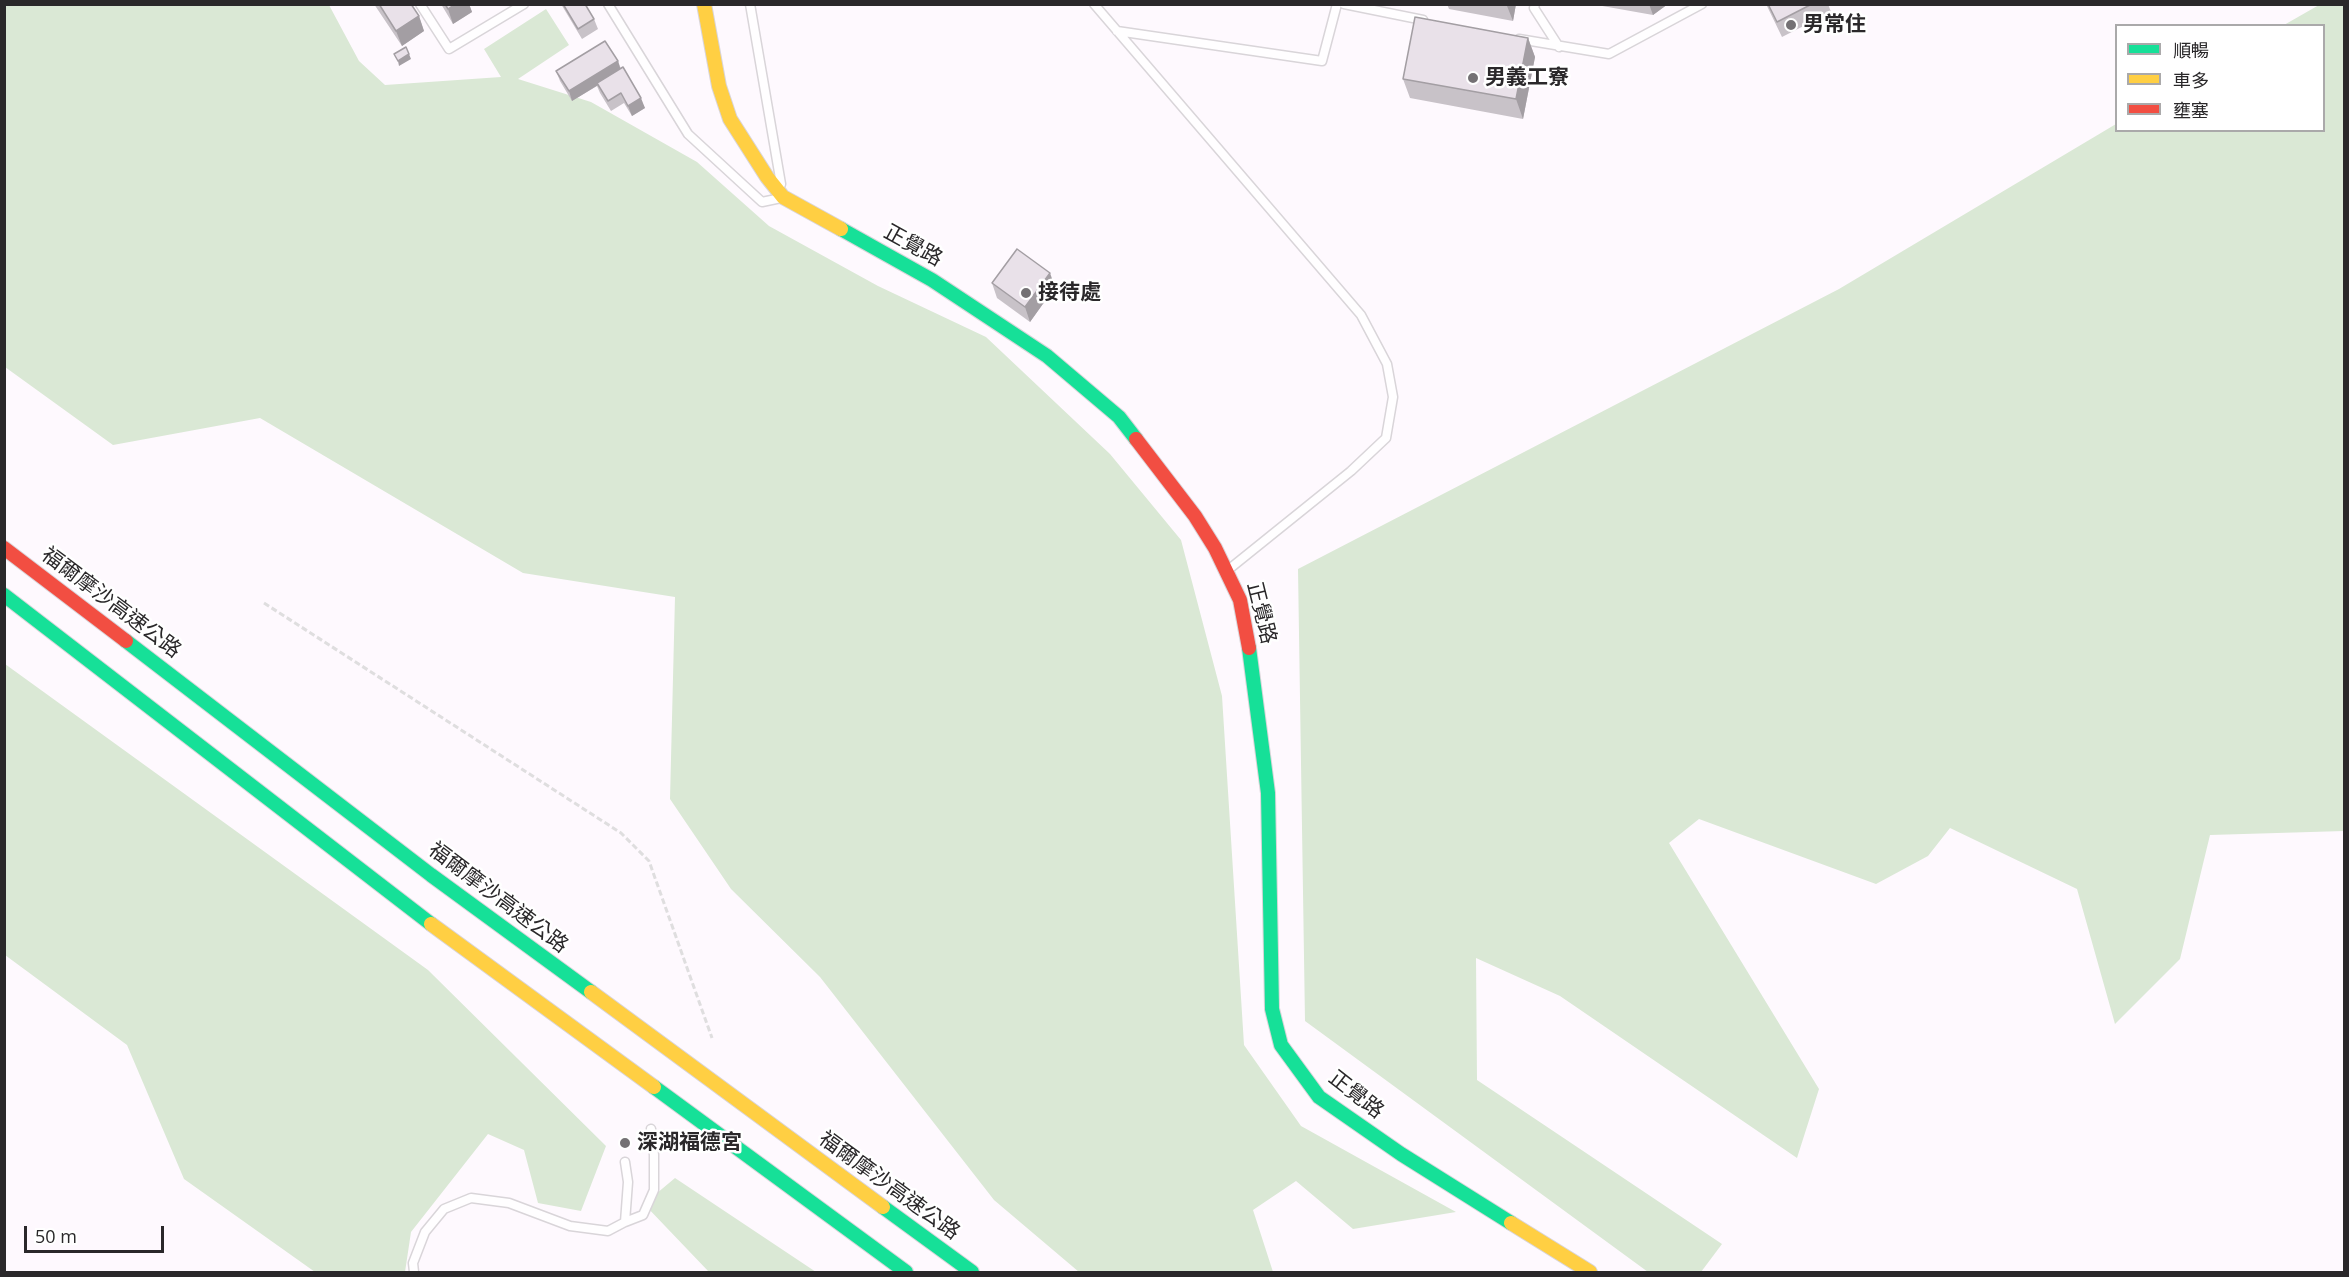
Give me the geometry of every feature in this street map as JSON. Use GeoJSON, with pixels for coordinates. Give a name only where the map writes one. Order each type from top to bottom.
{"type":"FeatureCollection","features":[{"type":"Feature","properties":{"kind":"main road","name":"正覺路"},"geometry":{"type":"LineString","coordinates":[[704,4],[719,86],[730,118],[767,177],[783,197],[932,280],[1047,356],[1119,417],[1195,516],[1227,571],[1240,600],[1251,659],[1268,793],[1272,1009],[1281,1044],[1319,1097],[1401,1154],[1590,1272]]}},
{"type":"Feature","properties":{"kind":"main road","name":"福爾摩沙高速公路"},"geometry":{"type":"LineString","coordinates":[[4,548],[431,875],[972,1272]]}},
{"type":"Feature","properties":{"kind":"main road"},"geometry":{"type":"LineString","coordinates":[[4,595],[407,906],[906,1272]]}},
{"type":"Feature","properties":{"kind":"lane"},"geometry":{"type":"LineString","coordinates":[[420,4],[449,49],[524,4]]}},
{"type":"Feature","properties":{"kind":"lane"},"geometry":{"type":"LineString","coordinates":[[608,4],[688,134],[762,202],[783,197],[750,4]]}},
{"type":"Feature","properties":{"kind":"lane"},"geometry":{"type":"LineString","coordinates":[[1094,4],[1361,315],[1387,364],[1393,398],[1386,438],[1351,471],[1227,571]]}},
{"type":"Feature","properties":{"kind":"lane"},"geometry":{"type":"LineString","coordinates":[[1117,31],[1322,61],[1337,4]]}},
{"type":"Feature","properties":{"kind":"lane"},"geometry":{"type":"LineString","coordinates":[[1344,4],[1434,22]]}},
{"type":"Feature","properties":{"kind":"lane"},"geometry":{"type":"LineString","coordinates":[[1535,4],[1534,8],[1559,47]]}},
{"type":"Feature","properties":{"kind":"lane"},"geometry":{"type":"LineString","coordinates":[[1514,38],[1609,54],[1702,4]]}},
{"type":"Feature","properties":{"kind":"lane"},"geometry":{"type":"LineString","coordinates":[[414,1272],[413,1263],[425,1232],[444,1209],[471,1198],[509,1203],[570,1226],[608,1231],[643,1215],[654,1190],[651,1130]]}},
{"type":"Feature","properties":{"kind":"lane"},"geometry":{"type":"LineString","coordinates":[[625,1162],[628,1182],[625,1222]]}},
{"type":"Feature","properties":{"kind":"path"},"geometry":{"type":"LineString","coordinates":[[264,603],[621,833],[649,861],[712,1038]]}},
{"type":"Feature","properties":{"kind":"green space"},"geometry":{"type":"Polygon","coordinates":[[[5,5],[329,5],[359,61],[385,85],[501,77],[484,49],[546,9],[569,45],[518,79],[591,102],[697,162],[769,226],[878,286],[986,337],[1110,454],[1181,540],[1222,696],[1244,1045],[1301,1126],[1456,1212],[1353,1229],[1296,1181],[1253,1210],[1273,1272],[1079,1272],[994,1200],[820,977],[731,889],[670,799],[675,597],[523,573],[260,418],[113,445],[5,367],[5,5]]]}},
{"type":"Feature","properties":{"kind":"green space"},"geometry":{"type":"Polygon","coordinates":[[[2319,5],[2344,5],[2344,831],[2210,835],[2180,959],[2115,1024],[2077,889],[1950,828],[1928,856],[1876,884],[1699,819],[1669,843],[1819,1089],[1797,1158],[1560,996],[1476,958],[1477,1080],[1722,1244],[1701,1272],[1648,1272],[1305,1021],[1298,569],[1839,289],[2115,125],[2115,132],[2325,132],[2325,24],[2286,24],[2319,5]]]}},
{"type":"Feature","properties":{"kind":"green space"},"geometry":{"type":"Polygon","coordinates":[[[5,664],[428,970],[606,1146],[581,1211],[538,1203],[524,1150],[488,1134],[411,1232],[405,1272],[315,1272],[184,1179],[127,1045],[5,955],[5,664]]]}},
{"type":"Feature","properties":{"kind":"green space"},"geometry":{"type":"Polygon","coordinates":[[[675,1178],[816,1272],[709,1272],[644,1204],[675,1178]]]}},
{"type":"Feature","properties":{"kind":"building"},"geometry":{"type":"Polygon","coordinates":[[[379,4],[411,4],[419,16],[396,31],[379,4]]]}},
{"type":"Feature","properties":{"kind":"building"},"geometry":{"type":"Polygon","coordinates":[[[445,4],[455,4],[448,9],[445,4]]]}},
{"type":"Feature","properties":{"kind":"building"},"geometry":{"type":"Polygon","coordinates":[[[563,4],[585,4],[594,19],[578,29],[563,4]]]}},
{"type":"Feature","properties":{"kind":"building"},"geometry":{"type":"Polygon","coordinates":[[[1768,4],[1812,4],[1777,22],[1768,4]]]}},
{"type":"Feature","properties":{"kind":"building","name":"男義工寮"},"geometry":{"type":"Polygon","coordinates":[[[1415,17],[1528,38],[1516,99],[1403,79],[1415,17]]]}},
{"type":"Feature","properties":{"kind":"building"},"geometry":{"type":"Polygon","coordinates":[[[605,41],[618,61],[569,91],[556,71],[605,41]]]}},
{"type":"Feature","properties":{"kind":"building"},"geometry":{"type":"Polygon","coordinates":[[[406,47],[409,54],[398,61],[394,54],[406,47]]]}},
{"type":"Feature","properties":{"kind":"building"},"geometry":{"type":"Polygon","coordinates":[[[623,67],[641,98],[628,106],[621,93],[608,101],[597,83],[623,67]]]}},
{"type":"Feature","properties":{"kind":"building"},"geometry":{"type":"Polygon","coordinates":[[[1017,249],[1050,273],[1025,307],[992,283],[1017,249]]]}},
{"type":"Feature","properties":{"kind":"traffic: fast"},"geometry":{"type":"LineString","coordinates":[[841,229],[932,280],[1047,356],[1119,417],[1136,439]]}},
{"type":"Feature","properties":{"kind":"traffic: fast"},"geometry":{"type":"LineString","coordinates":[[4,595],[431,924]]}},
{"type":"Feature","properties":{"kind":"traffic: fast"},"geometry":{"type":"LineString","coordinates":[[126,641],[431,875],[591,992]]}},
{"type":"Feature","properties":{"kind":"traffic: fast"},"geometry":{"type":"LineString","coordinates":[[1249,648],[1268,793],[1272,1009],[1281,1045],[1319,1097],[1401,1154],[1511,1223]]}},
{"type":"Feature","properties":{"kind":"traffic: fast"},"geometry":{"type":"LineString","coordinates":[[654,1087],[906,1272]]}},
{"type":"Feature","properties":{"kind":"traffic: fast"},"geometry":{"type":"LineString","coordinates":[[883,1207],[972,1272]]}},
{"type":"Feature","properties":{"kind":"traffic: slow"},"geometry":{"type":"LineString","coordinates":[[704,4],[719,86],[730,119],[767,177],[783,197],[841,229]]}},
{"type":"Feature","properties":{"kind":"traffic: slow"},"geometry":{"type":"LineString","coordinates":[[431,924],[654,1087]]}},
{"type":"Feature","properties":{"kind":"traffic: slow"},"geometry":{"type":"LineString","coordinates":[[591,992],[883,1207]]}},
{"type":"Feature","properties":{"kind":"traffic: slow"},"geometry":{"type":"LineString","coordinates":[[1511,1223],[1590,1272]]}},
{"type":"Feature","properties":{"kind":"traffic: jam"},"geometry":{"type":"LineString","coordinates":[[1136,439],[1195,516],[1215,548],[1240,600],[1249,648]]}},
{"type":"Feature","properties":{"kind":"traffic: jam"},"geometry":{"type":"LineString","coordinates":[[4,548],[126,641]]}},
{"type":"Feature","properties":{"kind":"place","name":"男常住"},"geometry":{"type":"Point","coordinates":[1791,25]}},
{"type":"Feature","properties":{"kind":"place","name":"男義工寮"},"geometry":{"type":"Point","coordinates":[1473,78]}},
{"type":"Feature","properties":{"kind":"place","name":"接待處"},"geometry":{"type":"Point","coordinates":[1026,293]}},
{"type":"Feature","properties":{"kind":"place","name":"深湖福德宮"},"geometry":{"type":"Point","coordinates":[625,1143]}}]}
